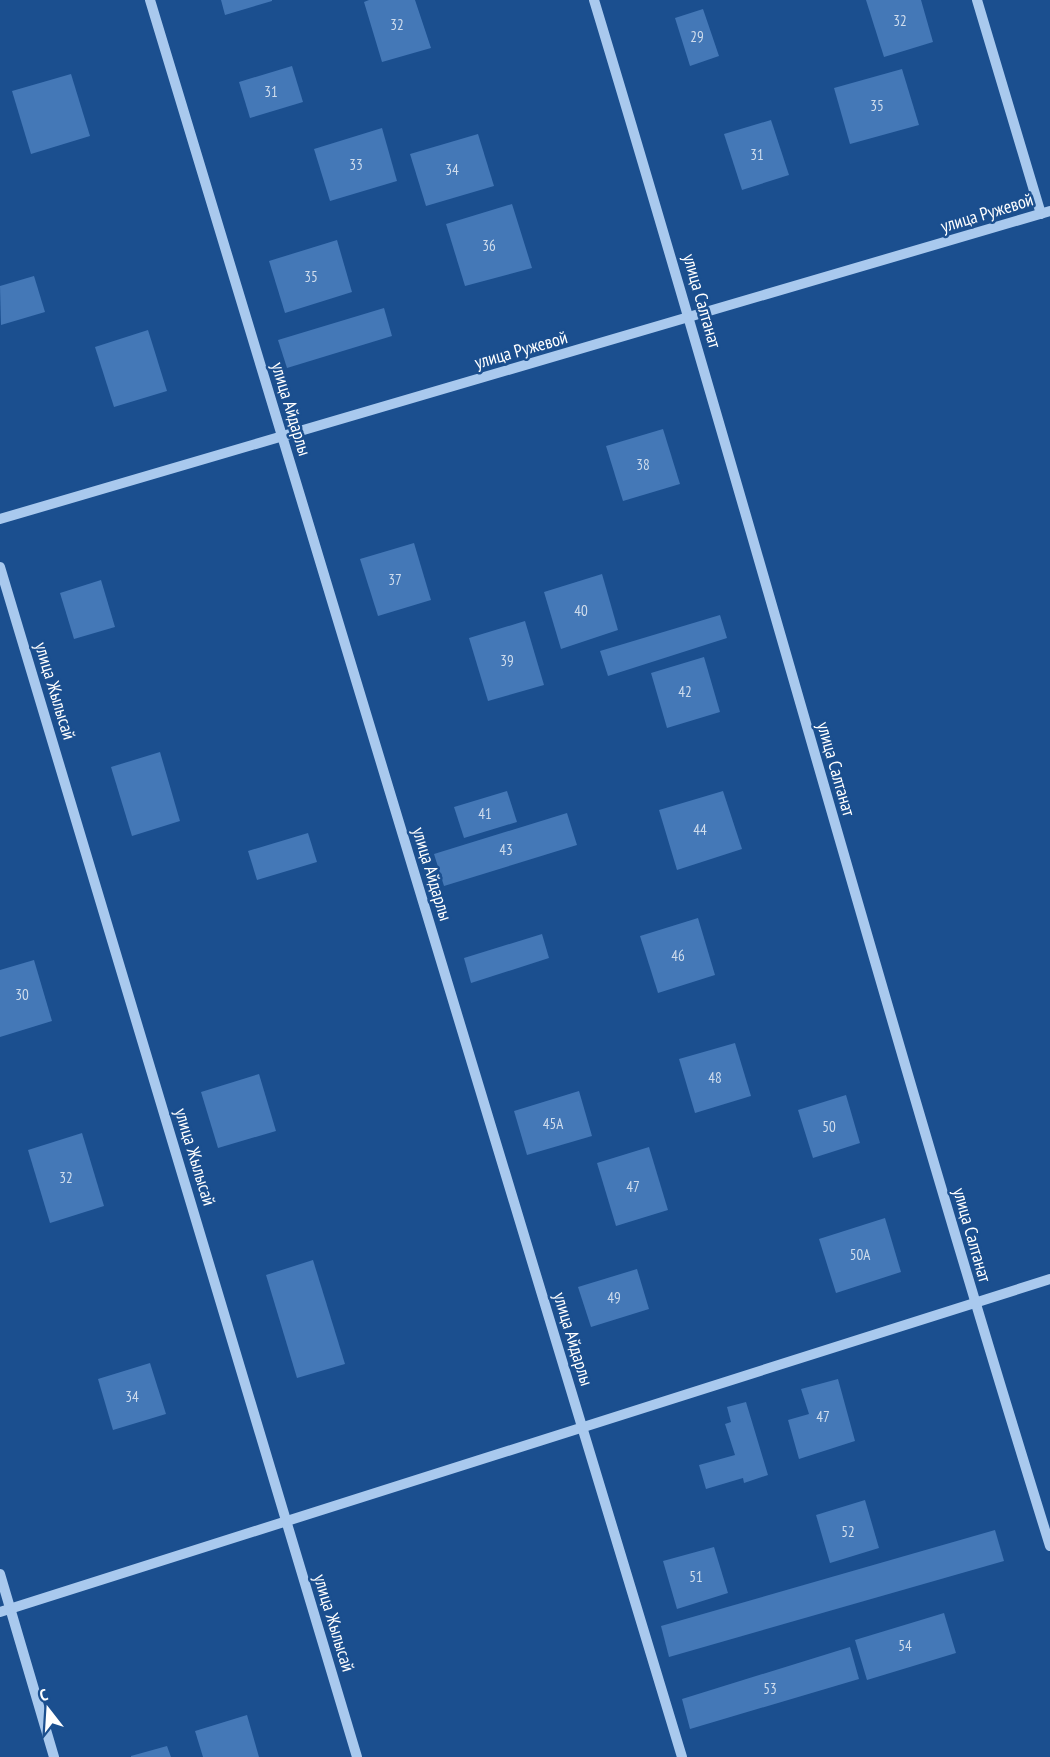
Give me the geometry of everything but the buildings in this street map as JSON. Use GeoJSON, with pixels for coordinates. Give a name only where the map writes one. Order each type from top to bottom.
{"type":"FeatureCollection","features":[{"type":"Feature","properties":{"kind":"street","name":"улица Айдарлы"},"geometry":{"type":"LineString","coordinates":[[150,0],[682,1757]]}},
{"type":"Feature","properties":{"kind":"street","name":"улица Салтанат"},"geometry":{"type":"LineString","coordinates":[[594,0],[690,318],[974,1303],[1050,1546]]}},
{"type":"Feature","properties":{"kind":"street"},"geometry":{"type":"LineString","coordinates":[[977,0],[1046,213]]}},
{"type":"Feature","properties":{"kind":"street","name":"улица Ружевой"},"geometry":{"type":"LineString","coordinates":[[0,519],[1046,213]]}},
{"type":"Feature","properties":{"kind":"street","name":"улица Жылысай"},"geometry":{"type":"LineString","coordinates":[[0,567],[357,1757]]}},
{"type":"Feature","properties":{"kind":"street"},"geometry":{"type":"LineString","coordinates":[[5,1610],[1050,1279]]}},
{"type":"Feature","properties":{"kind":"street"},"geometry":{"type":"LineString","coordinates":[[0,1574],[5,1610],[54,1757]]}}]}
